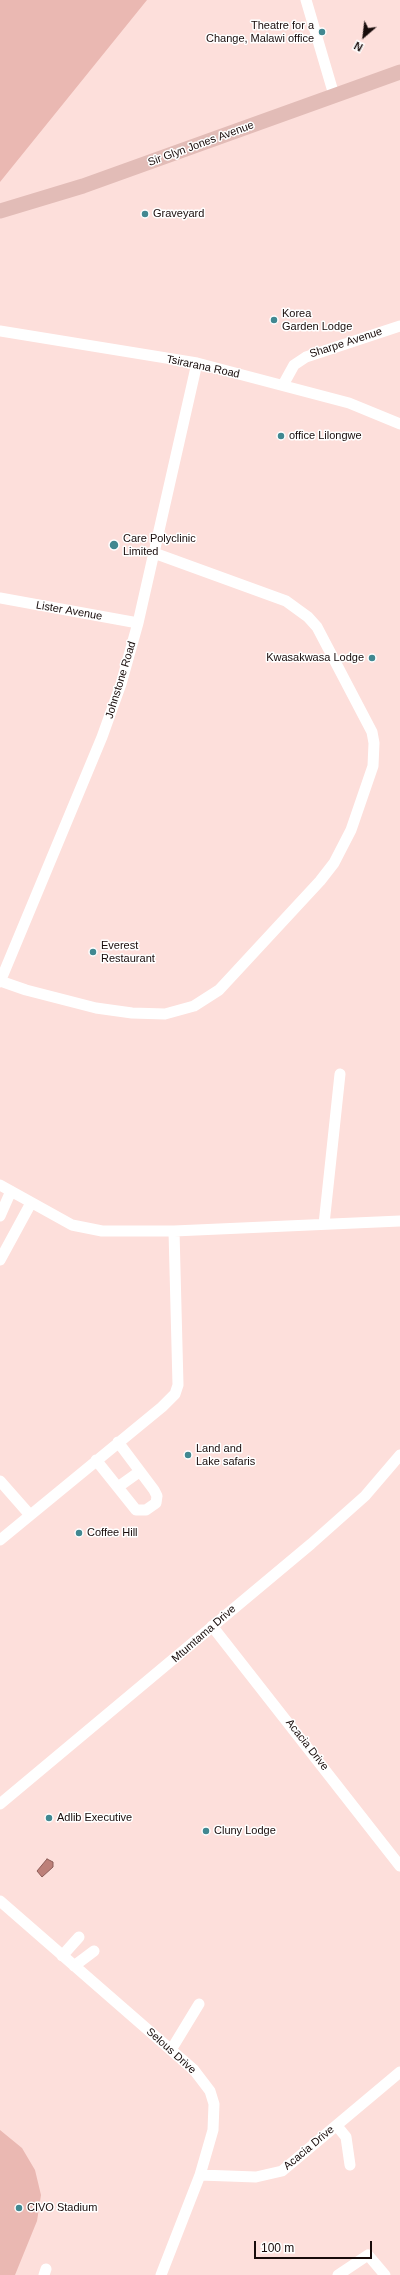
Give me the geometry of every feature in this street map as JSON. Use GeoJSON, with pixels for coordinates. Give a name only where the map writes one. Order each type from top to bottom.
{"type":"FeatureCollection","features":[{"type":"Feature","properties":{"kind":"main road","name":"Sir Glyn Jones Avenue"},"geometry":{"type":"LineString","coordinates":[[0,211],[83,186],[400,72]]}},
{"type":"Feature","properties":{"kind":"street"},"geometry":{"type":"LineString","coordinates":[[306,0],[334,95]]}},
{"type":"Feature","properties":{"kind":"street","name":"Sharpe Avenue"},"geometry":{"type":"LineString","coordinates":[[283,385],[294,365],[306,357],[400,326]]}},
{"type":"Feature","properties":{"kind":"street","name":"Tsirarana Road"},"geometry":{"type":"LineString","coordinates":[[0,331],[197,364],[349,403],[400,424]]}},
{"type":"Feature","properties":{"kind":"street","name":"Johnstone Road"},"geometry":{"type":"LineString","coordinates":[[0,982],[112,711],[138,623],[197,364]]}},
{"type":"Feature","properties":{"kind":"street"},"geometry":{"type":"LineString","coordinates":[[0,982],[96,1008],[132,1013],[165,1014],[194,1006],[219,990],[320,881],[334,863],[351,830],[373,766],[374,743],[372,732],[317,627],[308,617],[286,601],[154,553]]}},
{"type":"Feature","properties":{"kind":"street","name":"Lister Avenue"},"geometry":{"type":"LineString","coordinates":[[0,598],[138,623]]}},
{"type":"Feature","properties":{"kind":"street"},"geometry":{"type":"LineString","coordinates":[[324,1224],[340,1074]]}},
{"type":"Feature","properties":{"kind":"street"},"geometry":{"type":"LineString","coordinates":[[0,1185],[57,1218],[85,1229],[121,1232],[174,1231],[400,1221]]}},
{"type":"Feature","properties":{"kind":"street"},"geometry":{"type":"LineString","coordinates":[[0,1216],[11,1191]]}},
{"type":"Feature","properties":{"kind":"street"},"geometry":{"type":"LineString","coordinates":[[0,1260],[31,1203]]}},
{"type":"Feature","properties":{"kind":"street"},"geometry":{"type":"LineString","coordinates":[[0,1540],[170,1400],[175,1394],[178,1385],[174,1231]]}},
{"type":"Feature","properties":{"kind":"street"},"geometry":{"type":"LineString","coordinates":[[96,1460],[136,1510],[146,1510],[156,1503],[157,1496],[118,1442]]}},
{"type":"Feature","properties":{"kind":"street","name":"Mtumtama Drive"},"geometry":{"type":"LineString","coordinates":[[0,1804],[157,1674],[365,1496],[400,1455]]}},
{"type":"Feature","properties":{"kind":"street"},"geometry":{"type":"LineString","coordinates":[[118,1487],[139,1472]]}},
{"type":"Feature","properties":{"kind":"street"},"geometry":{"type":"LineString","coordinates":[[0,1481],[30,1515]]}},
{"type":"Feature","properties":{"kind":"street","name":"Acacia Drive"},"geometry":{"type":"LineString","coordinates":[[212,1626],[400,1866]]}},
{"type":"Feature","properties":{"kind":"street","name":"Selous Drive"},"geometry":{"type":"LineString","coordinates":[[0,1901],[194,2070],[210,2091],[214,2104],[213,2130],[200,2175],[161,2275]]}},
{"type":"Feature","properties":{"kind":"street"},"geometry":{"type":"LineString","coordinates":[[62,1956],[79,1937]]}},
{"type":"Feature","properties":{"kind":"street"},"geometry":{"type":"LineString","coordinates":[[74,1966],[94,1951]]}},
{"type":"Feature","properties":{"kind":"street"},"geometry":{"type":"LineString","coordinates":[[171,2050],[199,2004]]}},
{"type":"Feature","properties":{"kind":"street","name":"Acacia Drive"},"geometry":{"type":"LineString","coordinates":[[200,2175],[256,2177],[282,2171],[400,2072]]}},
{"type":"Feature","properties":{"kind":"street"},"geometry":{"type":"LineString","coordinates":[[337,2126],[346,2137],[350,2164]]}},
{"type":"Feature","properties":{"kind":"street"},"geometry":{"type":"LineString","coordinates":[[338,2275],[368,2255],[385,2275]]}},
{"type":"Feature","properties":{"kind":"shaded area"},"geometry":{"type":"Polygon","coordinates":[[[0,0],[147,0],[0,182],[0,0]]]}},
{"type":"Feature","properties":{"kind":"shaded area"},"geometry":{"type":"Polygon","coordinates":[[[47,1859],[53,1862],[53,1867],[42,1877],[37,1871],[47,1859]]]}},
{"type":"Feature","properties":{"kind":"shaded area","name":"CIVO Stadium"},"geometry":{"type":"Polygon","coordinates":[[[0,2130],[22,2148],[35,2170],[41,2195],[37,2221],[15,2275],[0,2275],[0,2130]]]}},
{"type":"Feature","properties":{"kind":"place","name":"Theatre for a Change, Malawi office"},"geometry":{"type":"Point","coordinates":[322,32]}},
{"type":"Feature","properties":{"kind":"place","name":"Graveyard"},"geometry":{"type":"Point","coordinates":[145,214]}},
{"type":"Feature","properties":{"kind":"place","name":"Korea Garden Lodge"},"geometry":{"type":"Point","coordinates":[274,320]}},
{"type":"Feature","properties":{"kind":"place","name":"office Lilongwe"},"geometry":{"type":"Point","coordinates":[281,436]}},
{"type":"Feature","properties":{"kind":"place","name":"Care Polyclinic Limited"},"geometry":{"type":"Point","coordinates":[114,545]}},
{"type":"Feature","properties":{"kind":"place","name":"Kwasakwasa Lodge"},"geometry":{"type":"Point","coordinates":[372,658]}},
{"type":"Feature","properties":{"kind":"place","name":"Everest Restaurant"},"geometry":{"type":"Point","coordinates":[93,952]}},
{"type":"Feature","properties":{"kind":"place","name":"Land and Lake safaris"},"geometry":{"type":"Point","coordinates":[188,1455]}},
{"type":"Feature","properties":{"kind":"place","name":"Coffee Hill"},"geometry":{"type":"Point","coordinates":[79,1533]}},
{"type":"Feature","properties":{"kind":"place","name":"Adlib Executive"},"geometry":{"type":"Point","coordinates":[49,1818]}},
{"type":"Feature","properties":{"kind":"place","name":"Cluny Lodge"},"geometry":{"type":"Point","coordinates":[206,1831]}},
{"type":"Feature","properties":{"kind":"place","name":"CIVO Stadium"},"geometry":{"type":"Point","coordinates":[19,2208]}}]}
